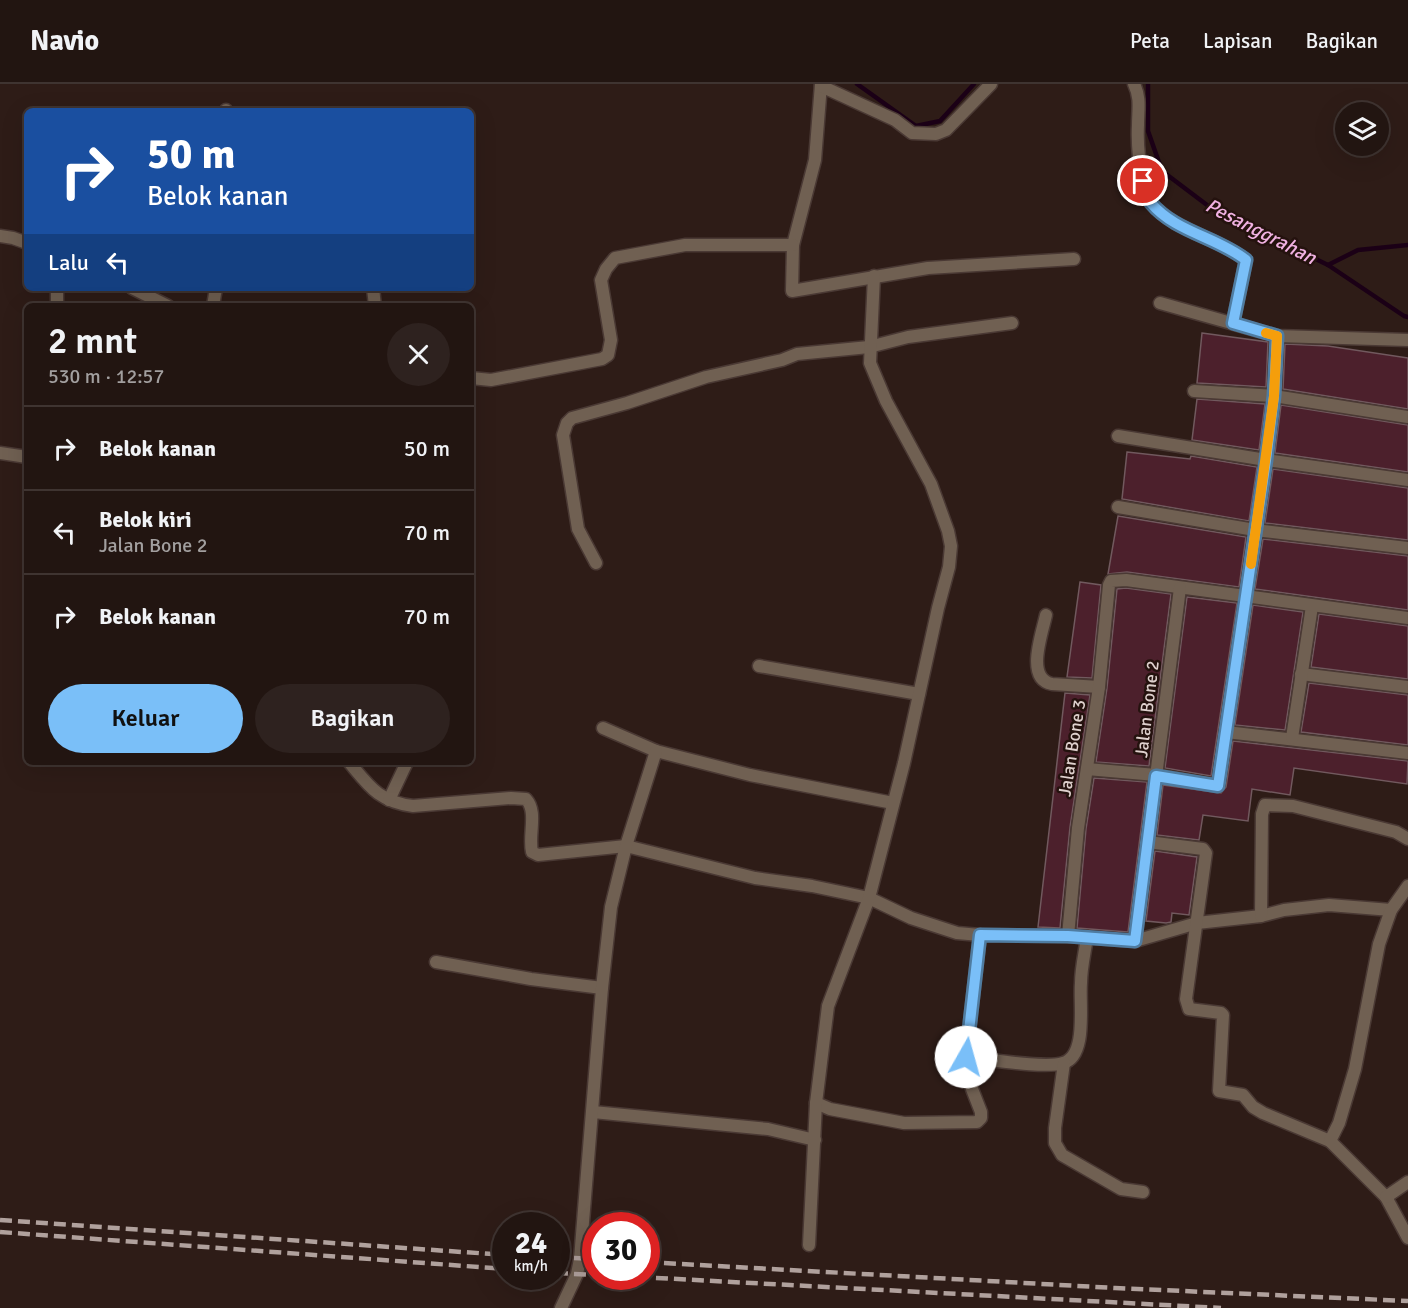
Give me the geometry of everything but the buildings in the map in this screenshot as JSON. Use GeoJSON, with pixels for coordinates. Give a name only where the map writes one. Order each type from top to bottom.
{"type":"FeatureCollection","features":[{"type":"Feature","properties":{"kind":"street"},"geometry":{"type":"LineString","coordinates":[[991,84],[946,130],[936,134],[912,133],[895,120],[821,85],[815,160],[793,245],[792,291],[928,268],[1074,259]]}},
{"type":"Feature","properties":{"kind":"street"},"geometry":{"type":"LineString","coordinates":[[1134,84],[1139,96],[1140,163],[1150,202],[1169,218],[1192,232],[1232,250],[1246,260],[1233,323]]}},
{"type":"Feature","properties":{"kind":"street"},"geometry":{"type":"LineString","coordinates":[[0,236],[24,242]]}},
{"type":"Feature","properties":{"kind":"street"},"geometry":{"type":"LineString","coordinates":[[474,378],[491,380],[602,359],[608,355],[611,340],[601,280],[615,258],[685,245],[793,245]]}},
{"type":"Feature","properties":{"kind":"street"},"geometry":{"type":"LineString","coordinates":[[809,1245],[816,1103],[828,1006],[869,898],[920,694],[949,567],[951,546],[931,484],[874,376],[870,363],[874,276]]}},
{"type":"Feature","properties":{"kind":"street"},"geometry":{"type":"LineString","coordinates":[[138,291],[162,303]]}},
{"type":"Feature","properties":{"kind":"street"},"geometry":{"type":"LineString","coordinates":[[1160,303],[1277,336],[1408,340]]}},
{"type":"Feature","properties":{"kind":"street"},"geometry":{"type":"LineString","coordinates":[[596,563],[578,529],[563,435],[567,423],[572,418],[706,377],[782,360],[796,354],[869,347],[908,337],[1012,323]]}},
{"type":"Feature","properties":{"kind":"street"},"geometry":{"type":"LineString","coordinates":[[1087,769],[1156,776],[1218,786],[1266,460],[1274,396],[1277,336]]}},
{"type":"Feature","properties":{"kind":"street"},"geometry":{"type":"LineString","coordinates":[[1194,392],[1274,396],[1408,417]]}},
{"type":"Feature","properties":{"kind":"street"},"geometry":{"type":"LineString","coordinates":[[1118,436],[1408,480]]}},
{"type":"Feature","properties":{"kind":"street"},"geometry":{"type":"LineString","coordinates":[[0,453],[24,457]]}},
{"type":"Feature","properties":{"kind":"street"},"geometry":{"type":"LineString","coordinates":[[1118,507],[1255,530],[1408,548]]}},
{"type":"Feature","properties":{"kind":"street","name":"Jalan Bone 3"},"geometry":{"type":"LineString","coordinates":[[1068,936],[1077,828],[1099,687],[1108,585],[1111,581],[1126,580],[1180,588]]}},
{"type":"Feature","properties":{"kind":"street"},"geometry":{"type":"LineString","coordinates":[[1180,588],[1408,618]]}},
{"type":"Feature","properties":{"kind":"street","name":"Jalan Bone 2"},"geometry":{"type":"LineString","coordinates":[[1135,941],[1180,588]]}},
{"type":"Feature","properties":{"kind":"street"},"geometry":{"type":"LineString","coordinates":[[1292,738],[1312,606]]}},
{"type":"Feature","properties":{"kind":"street"},"geometry":{"type":"LineString","coordinates":[[1046,615],[1036,667],[1039,676],[1052,684],[1099,687]]}},
{"type":"Feature","properties":{"kind":"street"},"geometry":{"type":"LineString","coordinates":[[759,666],[920,694]]}},
{"type":"Feature","properties":{"kind":"street"},"geometry":{"type":"LineString","coordinates":[[1301,674],[1408,687]]}},
{"type":"Feature","properties":{"kind":"street"},"geometry":{"type":"LineString","coordinates":[[603,728],[656,751],[750,775],[893,803]]}},
{"type":"Feature","properties":{"kind":"street"},"geometry":{"type":"LineString","coordinates":[[1226,732],[1408,753]]}},
{"type":"Feature","properties":{"kind":"street"},"geometry":{"type":"LineString","coordinates":[[563,1304],[577,1274],[580,1258],[602,988],[611,907],[626,846],[656,751]]}},
{"type":"Feature","properties":{"kind":"street"},"geometry":{"type":"LineString","coordinates":[[351,765],[372,790],[389,800],[413,806],[511,798],[526,800],[531,804],[531,852],[538,855],[626,846],[755,878],[812,886],[869,898],[911,918],[957,933],[1068,936],[1135,941],[1197,923],[1261,916],[1284,910],[1329,905],[1391,910]]}},
{"type":"Feature","properties":{"kind":"street"},"geometry":{"type":"LineString","coordinates":[[389,800],[406,765]]}},
{"type":"Feature","properties":{"kind":"street"},"geometry":{"type":"LineString","coordinates":[[1261,916],[1262,814],[1265,805],[1293,806],[1396,832],[1408,840]]}},
{"type":"Feature","properties":{"kind":"street"},"geometry":{"type":"LineString","coordinates":[[1148,842],[1205,850],[1186,999],[1189,1009],[1222,1015],[1219,1091],[1243,1095],[1253,1107],[1263,1113],[1330,1141],[1386,1197],[1408,1238]]}},
{"type":"Feature","properties":{"kind":"street"},"geometry":{"type":"LineString","coordinates":[[1330,1141],[1339,1123],[1355,1069],[1379,944],[1391,910],[1408,886]]}},
{"type":"Feature","properties":{"kind":"street"},"geometry":{"type":"LineString","coordinates":[[816,1103],[830,1109],[904,1123],[977,1122],[981,1118],[972,1089],[966,1057],[980,935]]}},
{"type":"Feature","properties":{"kind":"street"},"geometry":{"type":"LineString","coordinates":[[966,1057],[1047,1065],[1064,1063],[1072,1058],[1081,1033],[1081,982],[1087,937]]}},
{"type":"Feature","properties":{"kind":"street"},"geometry":{"type":"LineString","coordinates":[[436,962],[531,979],[602,988]]}},
{"type":"Feature","properties":{"kind":"street"},"geometry":{"type":"LineString","coordinates":[[1064,1063],[1054,1128],[1055,1143],[1062,1155],[1121,1189],[1143,1192]]}},
{"type":"Feature","properties":{"kind":"street"},"geometry":{"type":"LineString","coordinates":[[592,1112],[768,1129],[815,1140]]}},
{"type":"Feature","properties":{"kind":"street"},"geometry":{"type":"LineString","coordinates":[[1386,1197],[1408,1182]]}},
{"type":"Feature","properties":{"kind":"waterway","name":"Pesanggrahan"},"geometry":{"type":"LineString","coordinates":[[857,84],[916,126],[940,121],[974,84]]}},
{"type":"Feature","properties":{"kind":"waterway","name":"Pesanggrahan"},"geometry":{"type":"LineString","coordinates":[[1148,84],[1148,131],[1162,171],[1211,208],[1328,265],[1408,317]]}},
{"type":"Feature","properties":{"kind":"waterway"},"geometry":{"type":"LineString","coordinates":[[1328,265],[1358,250],[1408,245]]}},
{"type":"Feature","properties":{"kind":"railway"},"geometry":{"type":"LineString","coordinates":[[0,1220],[492,1254]]}},
{"type":"Feature","properties":{"kind":"railway"},"geometry":{"type":"LineString","coordinates":[[0,1232],[492,1268]]}},
{"type":"Feature","properties":{"kind":"railway"},"geometry":{"type":"LineString","coordinates":[[570,1258],[582,1258]]}},
{"type":"Feature","properties":{"kind":"railway"},"geometry":{"type":"LineString","coordinates":[[660,1263],[1115,1288],[1408,1301]]}},
{"type":"Feature","properties":{"kind":"railway"},"geometry":{"type":"LineString","coordinates":[[570,1274],[582,1274]]}},
{"type":"Feature","properties":{"kind":"railway"},"geometry":{"type":"LineString","coordinates":[[660,1278],[1221,1308]]}},
{"type":"Feature","properties":{"kind":"slow traffic"},"geometry":{"type":"LineString","coordinates":[[1251,564],[1274,396],[1277,336],[1266,333]]}},
{"type":"Feature","properties":{"kind":"route"},"geometry":{"type":"LineString","coordinates":[[966,1057],[980,935],[1068,936],[1135,941],[1156,776],[1218,786],[1266,460],[1274,396],[1277,336],[1233,323],[1246,260],[1232,250],[1192,232],[1169,218],[1150,202],[1143,181]]}}]}
